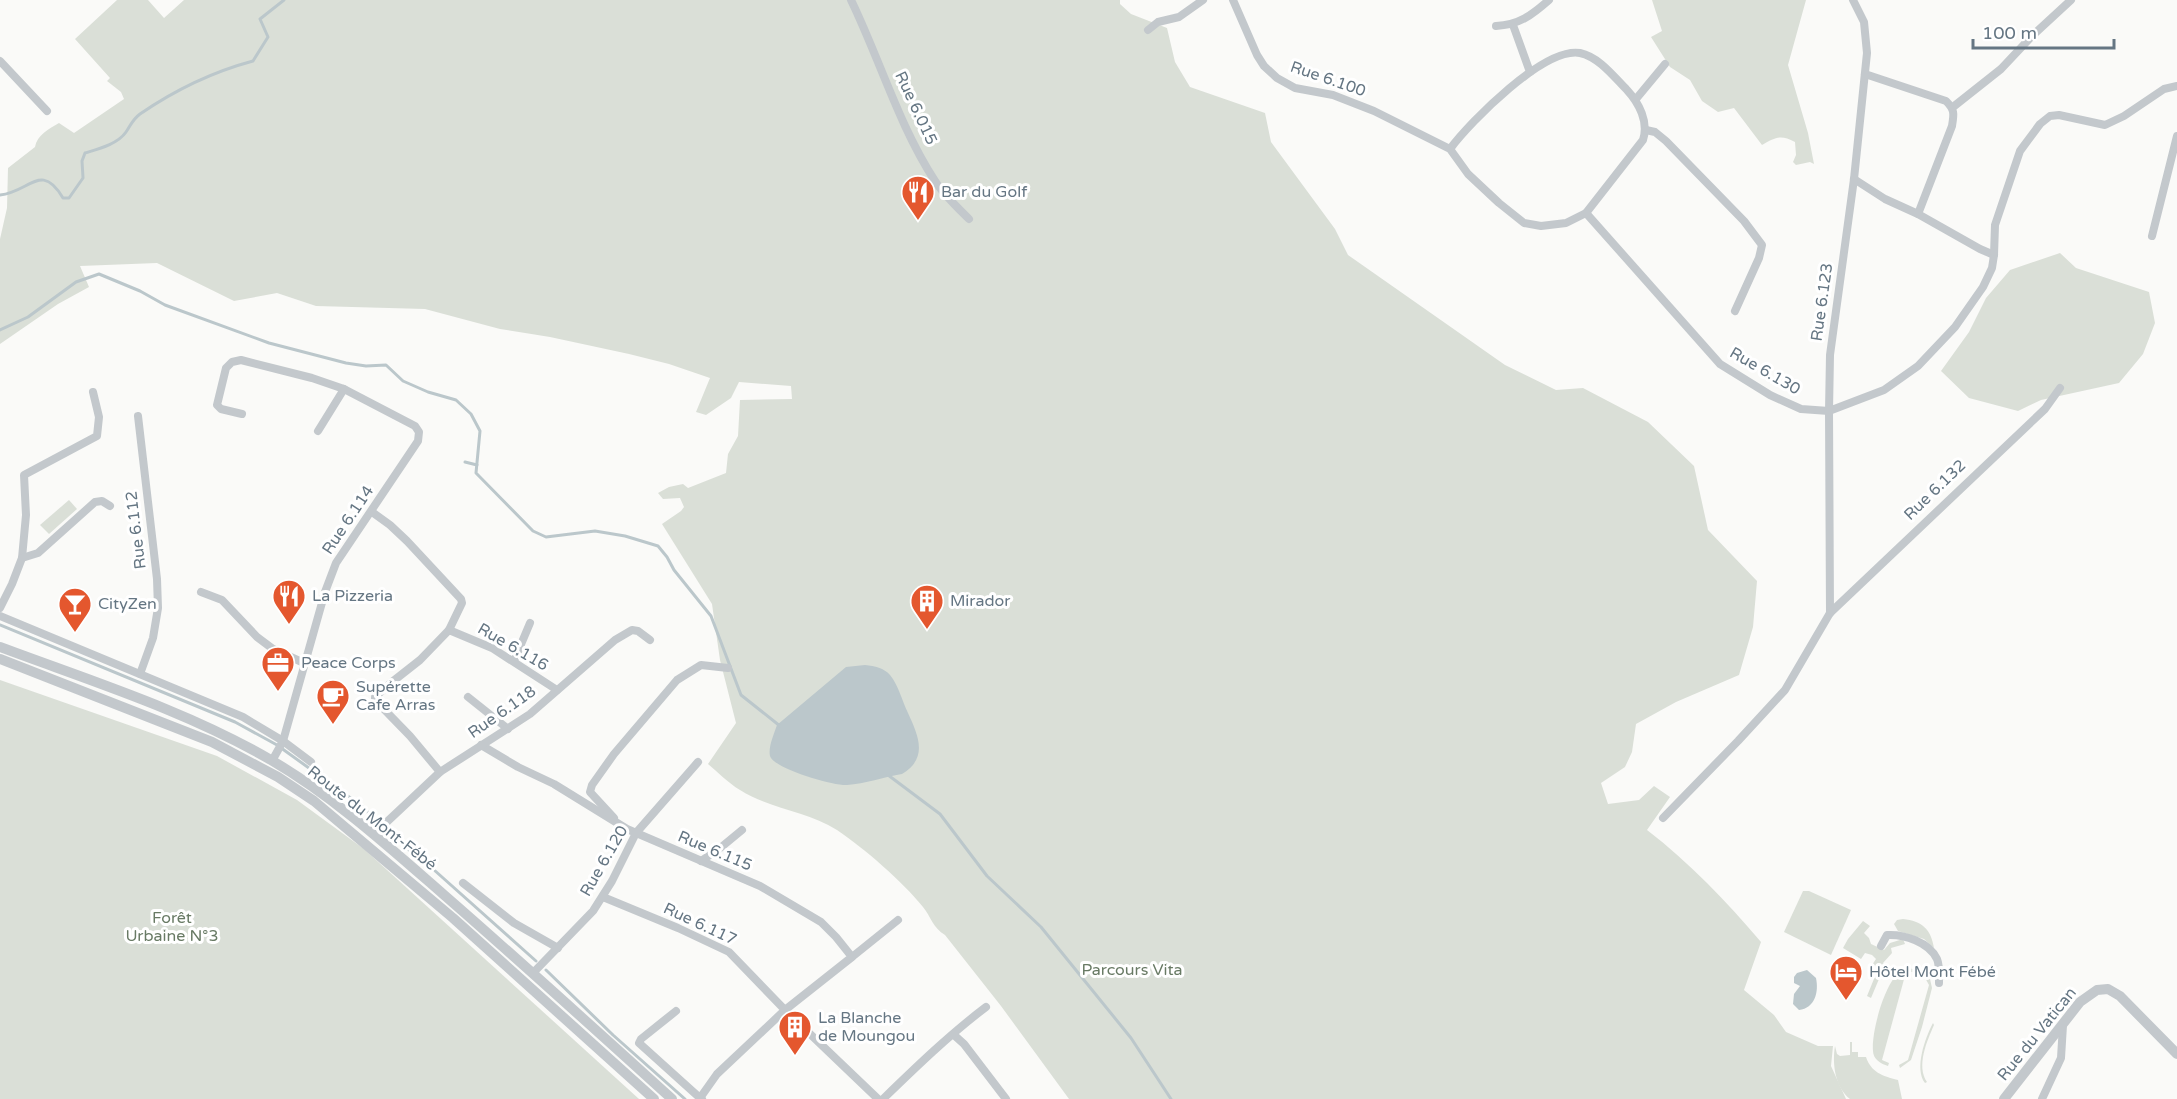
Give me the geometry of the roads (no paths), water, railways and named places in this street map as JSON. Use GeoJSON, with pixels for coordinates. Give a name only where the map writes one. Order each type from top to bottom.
{"type":"FeatureCollection","features":[{"type":"Feature","properties":{"kind":"street","name":"Rue 6.015"},"geometry":{"type":"LineString","coordinates":[[851,0],[868,35],[895,104],[935,182],[969,219]]}},
{"type":"Feature","properties":{"kind":"street"},"geometry":{"type":"LineString","coordinates":[[1148,30],[1158,22],[1179,17],[1203,0]]}},
{"type":"Feature","properties":{"kind":"street","name":"Rue 6.100"},"geometry":{"type":"LineString","coordinates":[[1233,0],[1257,55],[1264,66],[1277,78],[1295,87],[1333,95],[1374,111],[1450,149]]}},
{"type":"Feature","properties":{"kind":"street"},"geometry":{"type":"LineString","coordinates":[[1496,26],[1513,25],[1549,0]]}},
{"type":"Feature","properties":{"kind":"street"},"geometry":{"type":"LineString","coordinates":[[1953,107],[2001,69],[2039,29],[2071,0]]}},
{"type":"Feature","properties":{"kind":"street","name":"Rue 6.123"},"geometry":{"type":"LineString","coordinates":[[1830,613],[1828,411],[1830,355],[1854,179],[1865,74],[1866,36],[1864,22],[1856,1]]}},
{"type":"Feature","properties":{"kind":"street"},"geometry":{"type":"LineString","coordinates":[[1513,25],[1530,72]]}},
{"type":"Feature","properties":{"kind":"street"},"geometry":{"type":"LineString","coordinates":[[1580,53],[1596,60],[1636,99],[1646,130],[1643,140],[1586,213],[1566,223],[1541,226],[1524,223],[1468,174],[1450,149],[1466,129],[1530,72],[1562,55],[1580,53]]}},
{"type":"Feature","properties":{"kind":"street"},"geometry":{"type":"LineString","coordinates":[[0,61],[47,111]]}},
{"type":"Feature","properties":{"kind":"street"},"geometry":{"type":"LineString","coordinates":[[1636,99],[1665,64]]}},
{"type":"Feature","properties":{"kind":"street"},"geometry":{"type":"LineString","coordinates":[[1865,74],[1946,101],[1953,107],[1955,113],[1952,126],[1918,214]]}},
{"type":"Feature","properties":{"kind":"street","name":"Rue 6.130"},"geometry":{"type":"LineString","coordinates":[[1586,213],[1720,364],[1770,394],[1801,409],[1828,411],[1884,390],[1918,366],[1955,327],[1983,287],[1992,268],[1995,225],[2020,151],[2040,124],[2050,116],[2059,115],[2105,125],[2124,116],[2164,89],[2177,86]]}},
{"type":"Feature","properties":{"kind":"street"},"geometry":{"type":"LineString","coordinates":[[1646,130],[1655,132],[1666,141],[1744,221],[1762,245],[1759,258],[1735,311]]}},
{"type":"Feature","properties":{"kind":"street"},"geometry":{"type":"LineString","coordinates":[[2152,236],[2177,136]]}},
{"type":"Feature","properties":{"kind":"street"},"geometry":{"type":"LineString","coordinates":[[1854,179],[1885,199],[1994,255]]}},
{"type":"Feature","properties":{"kind":"street"},"geometry":{"type":"LineString","coordinates":[[242,414],[222,409],[217,405],[226,368],[241,360],[312,378],[344,389],[318,431]]}},
{"type":"Feature","properties":{"kind":"street","name":"Rue 6.132"},"geometry":{"type":"LineString","coordinates":[[1663,818],[1785,690],[1830,613],[1986,462],[2045,409],[2060,388]]}},
{"type":"Feature","properties":{"kind":"street","name":"Rue 6.114"},"geometry":{"type":"LineString","coordinates":[[272,760],[283,741],[325,592],[336,563],[418,441],[419,432],[415,426],[344,389]]}},
{"type":"Feature","properties":{"kind":"street"},"geometry":{"type":"LineString","coordinates":[[0,608],[22,558],[26,515],[24,475],[96,436],[99,417],[93,392]]}},
{"type":"Feature","properties":{"kind":"street","name":"Rue 6.112"},"geometry":{"type":"LineString","coordinates":[[138,416],[157,579],[158,608],[153,638],[140,674]]}},
{"type":"Feature","properties":{"kind":"street"},"geometry":{"type":"LineString","coordinates":[[22,558],[38,553],[95,502],[102,501],[111,506]]}},
{"type":"Feature","properties":{"kind":"street"},"geometry":{"type":"LineString","coordinates":[[372,512],[407,541],[461,599],[462,603],[449,630],[420,660],[378,693],[375,700],[410,736],[440,772]]}},
{"type":"Feature","properties":{"kind":"street"},"geometry":{"type":"LineString","coordinates":[[201,592],[222,600],[256,637],[273,649],[304,663]]}},
{"type":"Feature","properties":{"kind":"street"},"geometry":{"type":"LineString","coordinates":[[0,616],[243,717],[312,762]]}},
{"type":"Feature","properties":{"kind":"street"},"geometry":{"type":"LineString","coordinates":[[514,662],[530,623]]}},
{"type":"Feature","properties":{"kind":"street","name":"Rue 6.116"},"geometry":{"type":"LineString","coordinates":[[449,630],[492,648],[557,690]]}},
{"type":"Feature","properties":{"kind":"street","name":"Rue 6.118"},"geometry":{"type":"LineString","coordinates":[[374,834],[440,772],[508,729],[615,640],[632,630],[638,631],[650,640]]}},
{"type":"Feature","properties":{"kind":"street","name":"Route du Mont-Fébé"},"geometry":{"type":"LineString","coordinates":[[0,647],[157,706],[215,731],[272,760],[374,834],[672,1099]]}},
{"type":"Feature","properties":{"kind":"street","name":"Route du Mont-Fébé"},"geometry":{"type":"LineString","coordinates":[[0,659],[212,742],[278,777],[314,801],[453,918],[654,1099]]}},
{"type":"Feature","properties":{"kind":"street"},"geometry":{"type":"LineString","coordinates":[[616,821],[590,792],[592,785],[614,754],[677,680],[701,665],[728,668]]}},
{"type":"Feature","properties":{"kind":"street"},"geometry":{"type":"LineString","coordinates":[[468,697],[508,729]]}},
{"type":"Feature","properties":{"kind":"street","name":"Rue 6.115"},"geometry":{"type":"LineString","coordinates":[[481,745],[518,767],[554,784],[636,833],[760,886],[821,922],[852,957]]}},
{"type":"Feature","properties":{"kind":"street","name":"Rue 6.120"},"geometry":{"type":"LineString","coordinates":[[533,973],[593,911],[603,897],[636,833],[698,762]]}},
{"type":"Feature","properties":{"kind":"street"},"geometry":{"type":"LineString","coordinates":[[701,861],[720,849],[742,830]]}},
{"type":"Feature","properties":{"kind":"street"},"geometry":{"type":"LineString","coordinates":[[463,883],[519,927],[558,948]]}},
{"type":"Feature","properties":{"kind":"street","name":"Rue 6.117"},"geometry":{"type":"LineString","coordinates":[[603,897],[729,952],[785,1010],[880,1099]]}},
{"type":"Feature","properties":{"kind":"street"},"geometry":{"type":"LineString","coordinates":[[676,1011],[639,1043],[701,1098],[717,1074],[785,1010],[898,921]]}},
{"type":"Feature","properties":{"kind":"street"},"geometry":{"type":"LineString","coordinates":[[1881,946],[1887,935],[1900,934],[1932,951],[1938,962],[1940,983]]}},
{"type":"Feature","properties":{"kind":"street","name":"Rue du Vatican"},"geometry":{"type":"LineString","coordinates":[[2004,1099],[2080,1002],[2097,990],[2108,989],[2127,1002],[2177,1054]]}},
{"type":"Feature","properties":{"kind":"street"},"geometry":{"type":"LineString","coordinates":[[880,1099],[954,1035],[961,1026],[986,1007]]}},
{"type":"Feature","properties":{"kind":"street"},"geometry":{"type":"LineString","coordinates":[[2042,1099],[2061,1058],[2063,1025]]}},
{"type":"Feature","properties":{"kind":"street"},"geometry":{"type":"LineString","coordinates":[[954,1035],[964,1044],[1006,1099]]}},
{"type":"Feature","properties":{"kind":"waterway"},"geometry":{"type":"LineString","coordinates":[[0,195],[41,180],[55,187],[63,198],[69,198],[83,178],[82,161],[85,153],[118,140],[133,120],[167,97],[208,76],[253,61],[268,37],[260,19],[284,0]]}},
{"type":"Feature","properties":{"kind":"waterway"},"geometry":{"type":"LineString","coordinates":[[0,330],[28,317],[76,282],[99,274],[140,291],[165,305],[269,343],[346,363],[366,366],[386,365],[403,381],[428,392],[456,400],[471,414],[480,431],[476,473],[533,531],[546,537],[595,531],[625,536],[658,546],[711,616],[741,695],[780,726]]}},
{"type":"Feature","properties":{"kind":"waterway"},"geometry":{"type":"LineString","coordinates":[[465,462],[477,465]]}},
{"type":"Feature","properties":{"kind":"waterway"},"geometry":{"type":"LineString","coordinates":[[0,625],[235,722],[277,745],[363,807],[383,829],[433,869],[536,961]]}},
{"type":"Feature","properties":{"kind":"waterway"},"geometry":{"type":"LineString","coordinates":[[888,775],[940,814],[987,876],[1041,927],[1131,1038],[1171,1099]]}},
{"type":"Feature","properties":{"kind":"waterway"},"geometry":{"type":"LineString","coordinates":[[546,970],[613,1035],[685,1099]]}},
{"type":"Feature","properties":{"kind":"place","name":"Bar du Golf"},"geometry":{"type":"Point","coordinates":[918,221]}},
{"type":"Feature","properties":{"kind":"place","name":"La Pizzeria"},"geometry":{"type":"Point","coordinates":[289,625]}},
{"type":"Feature","properties":{"kind":"place","name":"Mirador"},"geometry":{"type":"Point","coordinates":[927,630]}},
{"type":"Feature","properties":{"kind":"place","name":"CityZen"},"geometry":{"type":"Point","coordinates":[75,633]}},
{"type":"Feature","properties":{"kind":"place","name":"Peace Corps"},"geometry":{"type":"Point","coordinates":[278,692]}},
{"type":"Feature","properties":{"kind":"place","name":"Supérette Cafe Arras"},"geometry":{"type":"Point","coordinates":[333,725]}},
{"type":"Feature","properties":{"kind":"place","name":"Hôtel Mont Fébé"},"geometry":{"type":"Point","coordinates":[1846,1001]}},
{"type":"Feature","properties":{"kind":"place","name":"La Blanche de Moungou"},"geometry":{"type":"Point","coordinates":[795,1056]}},
{"type":"Feature","properties":{"kind":"park label","name":"Forêt Urbaine N°3"},"geometry":{"type":"Point","coordinates":[172,927]}},
{"type":"Feature","properties":{"kind":"park label","name":"Parcours Vita"},"geometry":{"type":"Point","coordinates":[1132,970]}}]}
